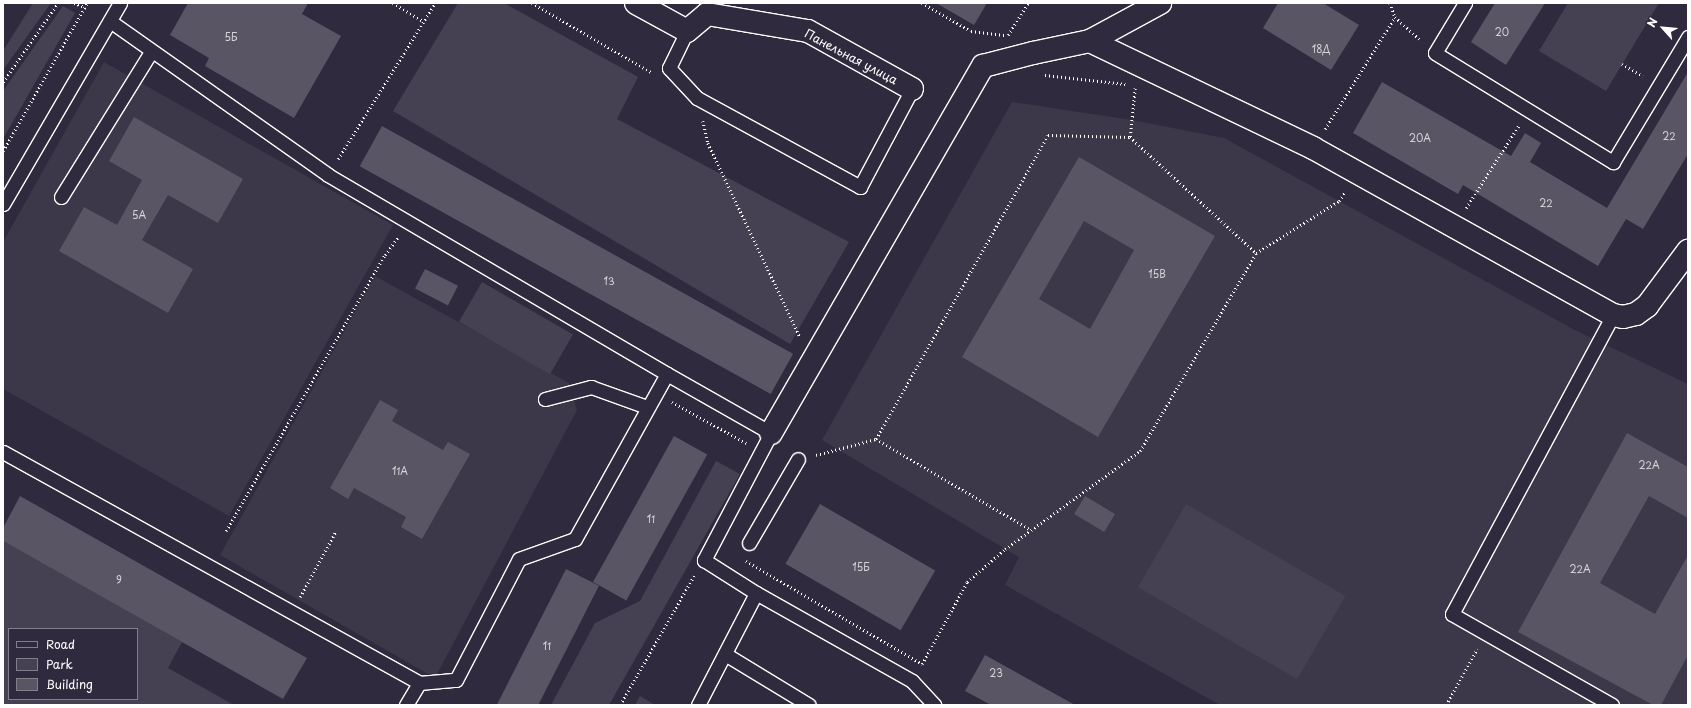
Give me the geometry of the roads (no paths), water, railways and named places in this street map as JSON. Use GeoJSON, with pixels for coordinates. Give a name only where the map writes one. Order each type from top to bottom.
{"type":"FeatureCollection","features":[{"type":"Feature","properties":{"kind":"street"},"geometry":{"type":"LineString","coordinates":[[636,3],[688,30]]}},
{"type":"Feature","properties":{"kind":"street"},"geometry":{"type":"LineString","coordinates":[[770,433],[983,66],[1033,53],[1090,41],[1160,3]]}},
{"type":"Feature","properties":{"kind":"street","name":"Панельная улица"},"geometry":{"type":"LineString","coordinates":[[688,30],[707,14],[808,31],[912,89]]}},
{"type":"Feature","properties":{"kind":"street"},"geometry":{"type":"LineString","coordinates":[[1090,41],[1314,148],[1613,315],[1624,317],[1636,314],[1647,306],[1688,251]]}},
{"type":"Feature","properties":{"kind":"lane"},"geometry":{"type":"LineString","coordinates":[[3,204],[120,3]]}},
{"type":"Feature","properties":{"kind":"lane"},"geometry":{"type":"LineString","coordinates":[[1465,3],[1435,53],[1613,162],[1688,37]]}},
{"type":"Feature","properties":{"kind":"lane"},"geometry":{"type":"LineString","coordinates":[[110,21],[151,52],[328,175],[770,433],[704,560],[756,593],[912,681],[934,705]]}},
{"type":"Feature","properties":{"kind":"lane"},"geometry":{"type":"LineString","coordinates":[[688,30],[669,68],[697,98],[860,187],[912,89]]}},
{"type":"Feature","properties":{"kind":"lane"},"geometry":{"type":"LineString","coordinates":[[61,197],[151,52]]}},
{"type":"Feature","properties":{"kind":"lane"},"geometry":{"type":"LineString","coordinates":[[1612,705],[1452,614],[1613,315]]}},
{"type":"Feature","properties":{"kind":"lane"},"geometry":{"type":"LineString","coordinates":[[3,452],[419,683],[456,680],[519,559],[575,539],[647,407],[667,374]]}},
{"type":"Feature","properties":{"kind":"lane"},"geometry":{"type":"LineString","coordinates":[[545,399],[591,388],[647,407]]}},
{"type":"Feature","properties":{"kind":"lane"},"geometry":{"type":"LineString","coordinates":[[749,543],[798,459]]}},
{"type":"Feature","properties":{"kind":"lane"},"geometry":{"type":"LineString","coordinates":[[698,705],[756,593]]}},
{"type":"Feature","properties":{"kind":"lane"},"geometry":{"type":"LineString","coordinates":[[725,654],[809,705]]}},
{"type":"Feature","properties":{"kind":"lane"},"geometry":{"type":"LineString","coordinates":[[406,705],[419,683]]}}]}
